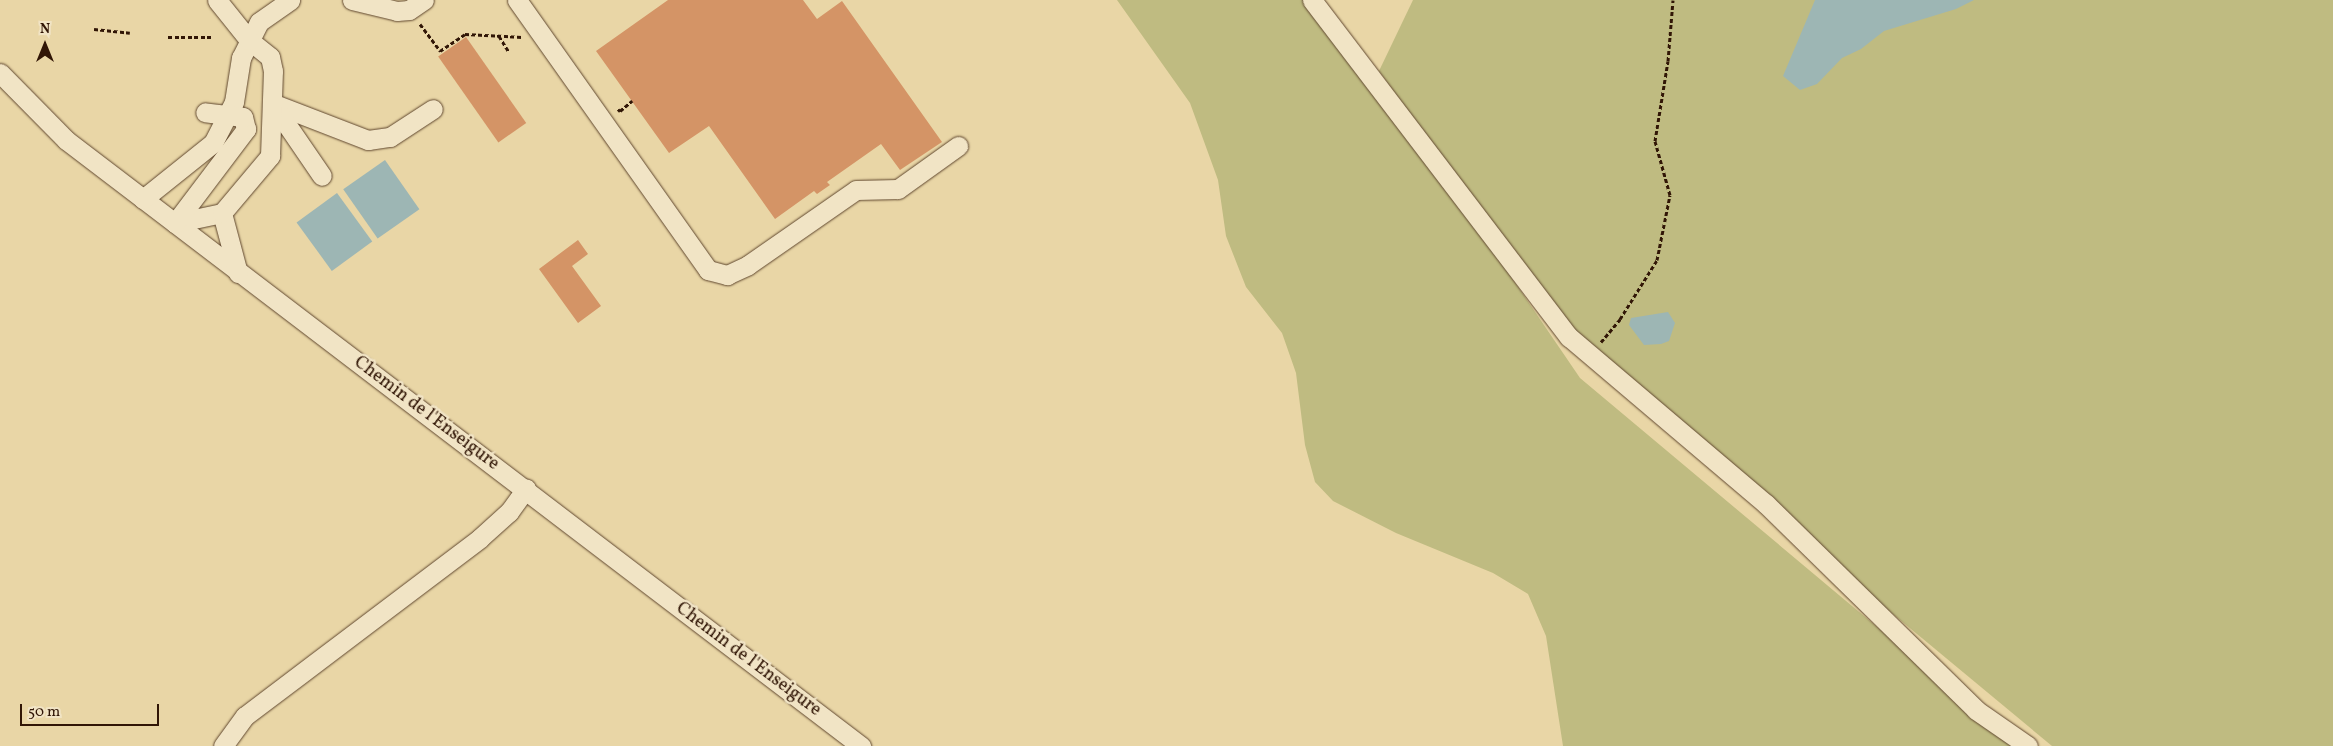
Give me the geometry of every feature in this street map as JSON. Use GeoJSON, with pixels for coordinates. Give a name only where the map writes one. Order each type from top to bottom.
{"type":"FeatureCollection","features":[{"type":"Feature","properties":{"kind":"street"},"geometry":{"type":"LineString","coordinates":[[176,223],[222,213],[270,156],[273,71],[270,58],[249,40],[217,0]]}},
{"type":"Feature","properties":{"kind":"street"},"geometry":{"type":"LineString","coordinates":[[143,199],[214,143],[228,116],[241,58],[249,40],[259,22],[290,0]]}},
{"type":"Feature","properties":{"kind":"street"},"geometry":{"type":"LineString","coordinates":[[352,0],[397,11],[409,10],[424,0]]}},
{"type":"Feature","properties":{"kind":"street"},"geometry":{"type":"LineString","coordinates":[[516,0],[708,270],[727,275],[748,265],[856,190],[898,189],[958,146]]}},
{"type":"Feature","properties":{"kind":"street"},"geometry":{"type":"LineString","coordinates":[[1312,0],[1569,337],[1766,504],[1976,710],[2028,746]]}},
{"type":"Feature","properties":{"kind":"street","name":"Chemin de l'Enseigure"},"geometry":{"type":"LineString","coordinates":[[0,72],[66,140],[176,223],[238,273],[526,489],[861,746]]}},
{"type":"Feature","properties":{"kind":"street"},"geometry":{"type":"LineString","coordinates":[[272,103],[368,140],[390,137],[433,108]]}},
{"type":"Feature","properties":{"kind":"street"},"geometry":{"type":"LineString","coordinates":[[272,103],[322,176]]}},
{"type":"Feature","properties":{"kind":"street"},"geometry":{"type":"LineString","coordinates":[[176,223],[246,129],[243,118],[204,112]]}},
{"type":"Feature","properties":{"kind":"street"},"geometry":{"type":"LineString","coordinates":[[222,213],[238,273]]}},
{"type":"Feature","properties":{"kind":"street"},"geometry":{"type":"LineString","coordinates":[[223,746],[244,716],[480,538],[509,512],[526,489]]}},
{"type":"Feature","properties":{"kind":"path"},"geometry":{"type":"LineString","coordinates":[[1590,353],[1620,320],[1657,260],[1670,195],[1655,142],[1668,62],[1673,0]]}},
{"type":"Feature","properties":{"kind":"path"},"geometry":{"type":"LineString","coordinates":[[418,21],[440,51],[466,34],[526,38]]}},
{"type":"Feature","properties":{"kind":"path"},"geometry":{"type":"LineString","coordinates":[[94,29],[130,32]]}},
{"type":"Feature","properties":{"kind":"path"},"geometry":{"type":"LineString","coordinates":[[168,36],[212,36]]}},
{"type":"Feature","properties":{"kind":"path"},"geometry":{"type":"LineString","coordinates":[[498,36],[509,52]]}},
{"type":"Feature","properties":{"kind":"path"},"geometry":{"type":"LineString","coordinates":[[616,106],[620,111],[632,101]]}},
{"type":"Feature","properties":{"kind":"shaded area"},"geometry":{"type":"Polygon","coordinates":[[[1117,0],[1323,0],[1580,378],[1938,678],[2027,746],[1563,746],[1546,636],[1528,594],[1493,573],[1396,533],[1333,501],[1315,482],[1305,445],[1296,373],[1282,333],[1246,287],[1226,236],[1218,180],[1190,103],[1117,0]]]}},
{"type":"Feature","properties":{"kind":"shaded area"},"geometry":{"type":"Polygon","coordinates":[[[1413,0],[2333,0],[2333,746],[2052,746],[1584,358],[1379,71],[1413,0]]]}},
{"type":"Feature","properties":{"kind":"water"},"geometry":{"type":"Polygon","coordinates":[[[1815,0],[1974,0],[1956,9],[1884,31],[1861,49],[1842,58],[1817,84],[1800,90],[1783,76],[1815,0]]]}},
{"type":"Feature","properties":{"kind":"water"},"geometry":{"type":"Polygon","coordinates":[[[385,160],[419,209],[378,238],[343,189],[385,160]]]}},
{"type":"Feature","properties":{"kind":"water"},"geometry":{"type":"Polygon","coordinates":[[[337,193],[372,242],[332,271],[297,222],[337,193]]]}},
{"type":"Feature","properties":{"kind":"water"},"geometry":{"type":"Polygon","coordinates":[[[1668,312],[1675,323],[1669,341],[1661,344],[1644,345],[1629,325],[1631,318],[1668,312]]]}},
{"type":"Feature","properties":{"kind":"building"},"geometry":{"type":"Polygon","coordinates":[[[668,0],[803,0],[817,19],[842,1],[942,142],[900,170],[881,144],[827,182],[830,185],[817,194],[814,191],[775,219],[709,126],[669,153],[596,51],[668,0]]]}},
{"type":"Feature","properties":{"kind":"building"},"geometry":{"type":"Polygon","coordinates":[[[466,37],[526,123],[498,143],[438,57],[466,37]]]}},
{"type":"Feature","properties":{"kind":"building"},"geometry":{"type":"Polygon","coordinates":[[[578,240],[588,254],[572,266],[601,306],[578,323],[539,269],[578,240]]]}}]}
